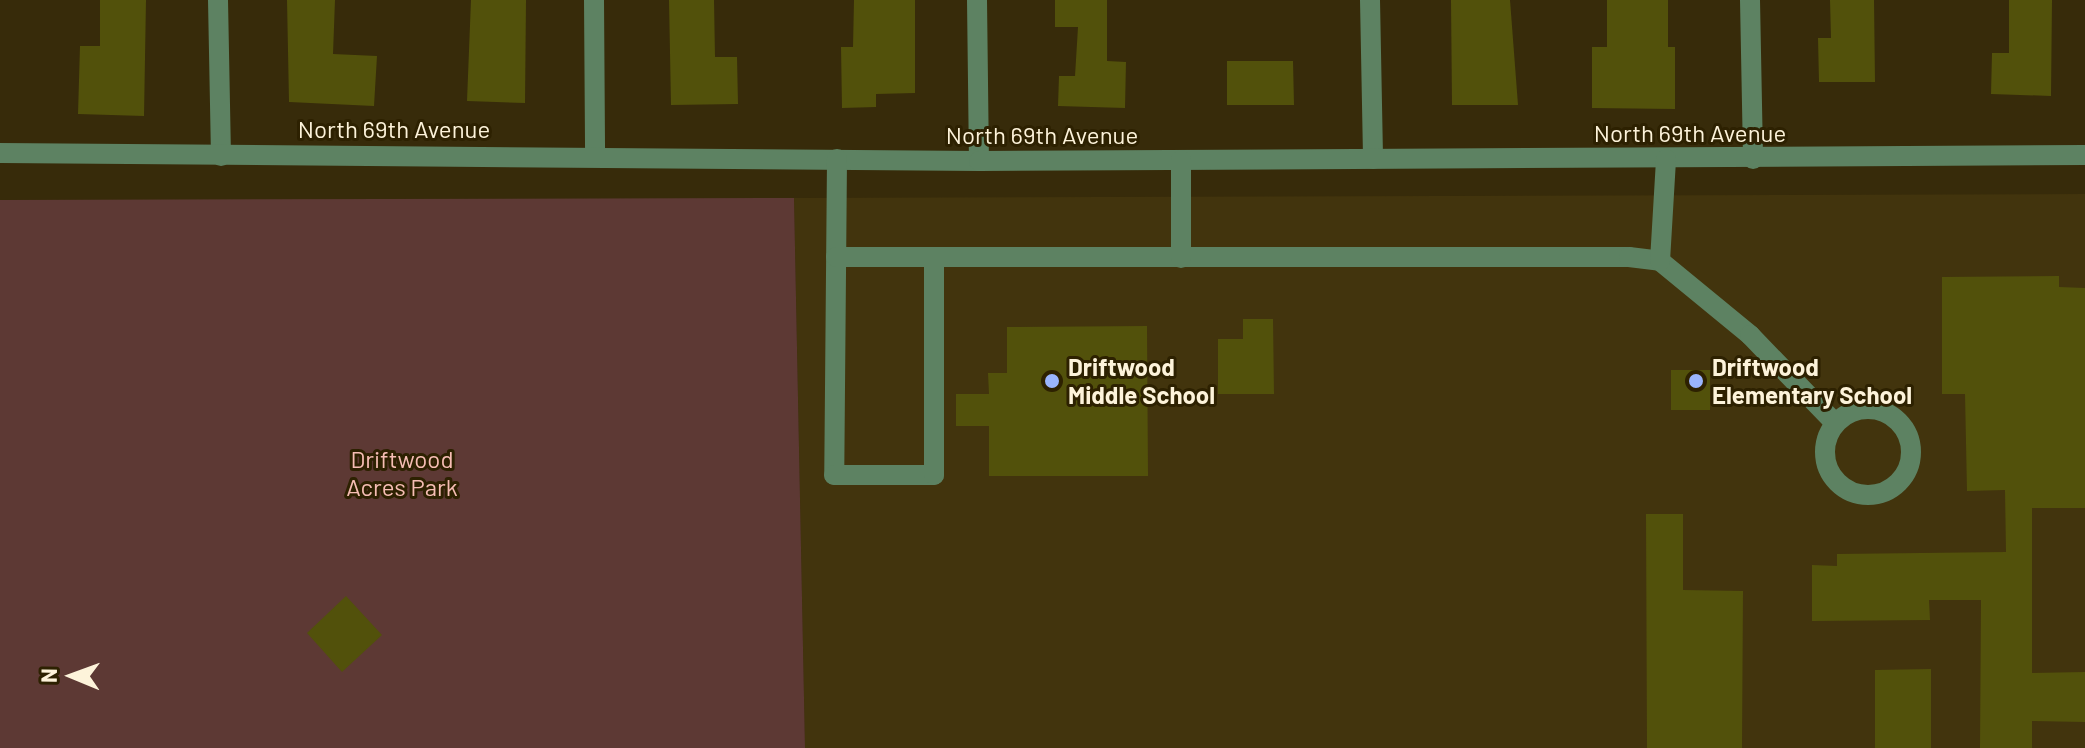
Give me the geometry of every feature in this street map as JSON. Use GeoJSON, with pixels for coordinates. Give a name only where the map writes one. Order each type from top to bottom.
{"type":"FeatureCollection","features":[{"type":"Feature","properties":{"kind":"street"},"geometry":{"type":"LineString","coordinates":[[218,0],[221,156]]}},
{"type":"Feature","properties":{"kind":"street"},"geometry":{"type":"LineString","coordinates":[[594,0],[595,155]]}},
{"type":"Feature","properties":{"kind":"street"},"geometry":{"type":"LineString","coordinates":[[977,0],[979,161]]}},
{"type":"Feature","properties":{"kind":"street"},"geometry":{"type":"LineString","coordinates":[[1370,0],[1373,159]]}},
{"type":"Feature","properties":{"kind":"street"},"geometry":{"type":"LineString","coordinates":[[1750,0],[1753,159]]}},
{"type":"Feature","properties":{"kind":"street","name":"North 69th Avenue"},"geometry":{"type":"LineString","coordinates":[[0,153],[595,155],[979,161],[2085,155]]}},
{"type":"Feature","properties":{"kind":"street"},"geometry":{"type":"LineString","coordinates":[[837,159],[834,475],[934,475],[934,259]]}},
{"type":"Feature","properties":{"kind":"street"},"geometry":{"type":"LineString","coordinates":[[1660,261],[1666,159]]}},
{"type":"Feature","properties":{"kind":"street"},"geometry":{"type":"LineString","coordinates":[[1181,160],[1181,258]]}},
{"type":"Feature","properties":{"kind":"street"},"geometry":{"type":"LineString","coordinates":[[836,257],[1629,257],[1660,261],[1750,335],[1835,423]]}},
{"type":"Feature","properties":{"kind":"street"},"geometry":{"type":"LineString","coordinates":[[1866,408],[1901,423],[1912,447],[1899,483],[1874,495],[1847,490],[1836,481],[1825,456],[1835,423],[1866,408]]}},
{"type":"Feature","properties":{"kind":"shaded area"},"geometry":{"type":"Polygon","coordinates":[[[2085,194],[2085,748],[805,748],[794,198],[2085,194]]]}},
{"type":"Feature","properties":{"kind":"green space","name":"Driftwood Acres Park"},"geometry":{"type":"Polygon","coordinates":[[[794,198],[805,748],[0,748],[0,200],[794,198]]]}},
{"type":"Feature","properties":{"kind":"building"},"geometry":{"type":"Polygon","coordinates":[[[100,0],[146,0],[144,116],[78,114],[80,46],[100,46],[100,0]]]}},
{"type":"Feature","properties":{"kind":"building"},"geometry":{"type":"Polygon","coordinates":[[[287,0],[335,0],[333,54],[377,56],[374,106],[289,102],[287,0]]]}},
{"type":"Feature","properties":{"kind":"building"},"geometry":{"type":"Polygon","coordinates":[[[471,0],[526,0],[525,103],[467,101],[471,0]]]}},
{"type":"Feature","properties":{"kind":"building"},"geometry":{"type":"Polygon","coordinates":[[[669,0],[714,0],[715,57],[737,57],[738,104],[671,105],[669,0]]]}},
{"type":"Feature","properties":{"kind":"building"},"geometry":{"type":"Polygon","coordinates":[[[854,0],[915,0],[915,93],[876,94],[876,107],[842,108],[841,47],[853,47],[854,0]]]}},
{"type":"Feature","properties":{"kind":"building"},"geometry":{"type":"Polygon","coordinates":[[[1055,0],[1107,0],[1107,61],[1126,62],[1125,108],[1058,106],[1059,76],[1075,76],[1078,27],[1055,27],[1055,0]]]}},
{"type":"Feature","properties":{"kind":"building"},"geometry":{"type":"Polygon","coordinates":[[[1451,0],[1510,0],[1518,105],[1452,105],[1451,0]]]}},
{"type":"Feature","properties":{"kind":"building"},"geometry":{"type":"Polygon","coordinates":[[[1607,0],[1668,0],[1668,47],[1675,47],[1675,109],[1592,108],[1592,47],[1607,47],[1607,0]]]}},
{"type":"Feature","properties":{"kind":"building"},"geometry":{"type":"Polygon","coordinates":[[[1830,0],[1874,0],[1875,82],[1819,82],[1818,38],[1831,38],[1830,0]]]}},
{"type":"Feature","properties":{"kind":"building"},"geometry":{"type":"Polygon","coordinates":[[[2009,0],[2052,0],[2051,96],[1991,94],[1992,53],[2009,53],[2009,0]]]}},
{"type":"Feature","properties":{"kind":"building"},"geometry":{"type":"Polygon","coordinates":[[[1227,61],[1293,61],[1294,105],[1227,105],[1227,61]]]}},
{"type":"Feature","properties":{"kind":"building"},"geometry":{"type":"Polygon","coordinates":[[[2059,276],[2059,287],[2085,288],[2085,508],[2032,508],[2032,673],[2085,672],[2085,722],[2032,721],[2032,748],[1980,748],[1981,600],[1929,600],[1930,620],[1812,621],[1812,565],[1837,566],[1837,554],[2006,552],[2005,490],[1967,491],[1965,394],[1942,394],[1942,277],[2059,276]]]}},
{"type":"Feature","properties":{"kind":"building"},"geometry":{"type":"Polygon","coordinates":[[[1243,319],[1273,319],[1274,394],[1218,394],[1218,339],[1243,339],[1243,319]]]}},
{"type":"Feature","properties":{"kind":"building"},"geometry":{"type":"Polygon","coordinates":[[[1147,326],[1148,476],[989,476],[989,426],[956,426],[956,394],[989,394],[988,373],[1007,373],[1007,327],[1147,326]]]}},
{"type":"Feature","properties":{"kind":"building"},"geometry":{"type":"Polygon","coordinates":[[[1671,370],[1710,370],[1710,410],[1671,410],[1671,370]]]}},
{"type":"Feature","properties":{"kind":"building"},"geometry":{"type":"Polygon","coordinates":[[[1646,514],[1683,514],[1683,590],[1743,591],[1742,748],[1647,748],[1646,514]]]}},
{"type":"Feature","properties":{"kind":"building"},"geometry":{"type":"Polygon","coordinates":[[[346,596],[382,635],[342,672],[307,633],[346,596]]]}},
{"type":"Feature","properties":{"kind":"building"},"geometry":{"type":"Polygon","coordinates":[[[1931,669],[1931,748],[1875,748],[1875,670],[1931,669]]]}},
{"type":"Feature","properties":{"kind":"place","name":"Driftwood Middle School"},"geometry":{"type":"Point","coordinates":[1052,381]}},
{"type":"Feature","properties":{"kind":"place","name":"Driftwood Elementary School"},"geometry":{"type":"Point","coordinates":[1696,381]}}]}
